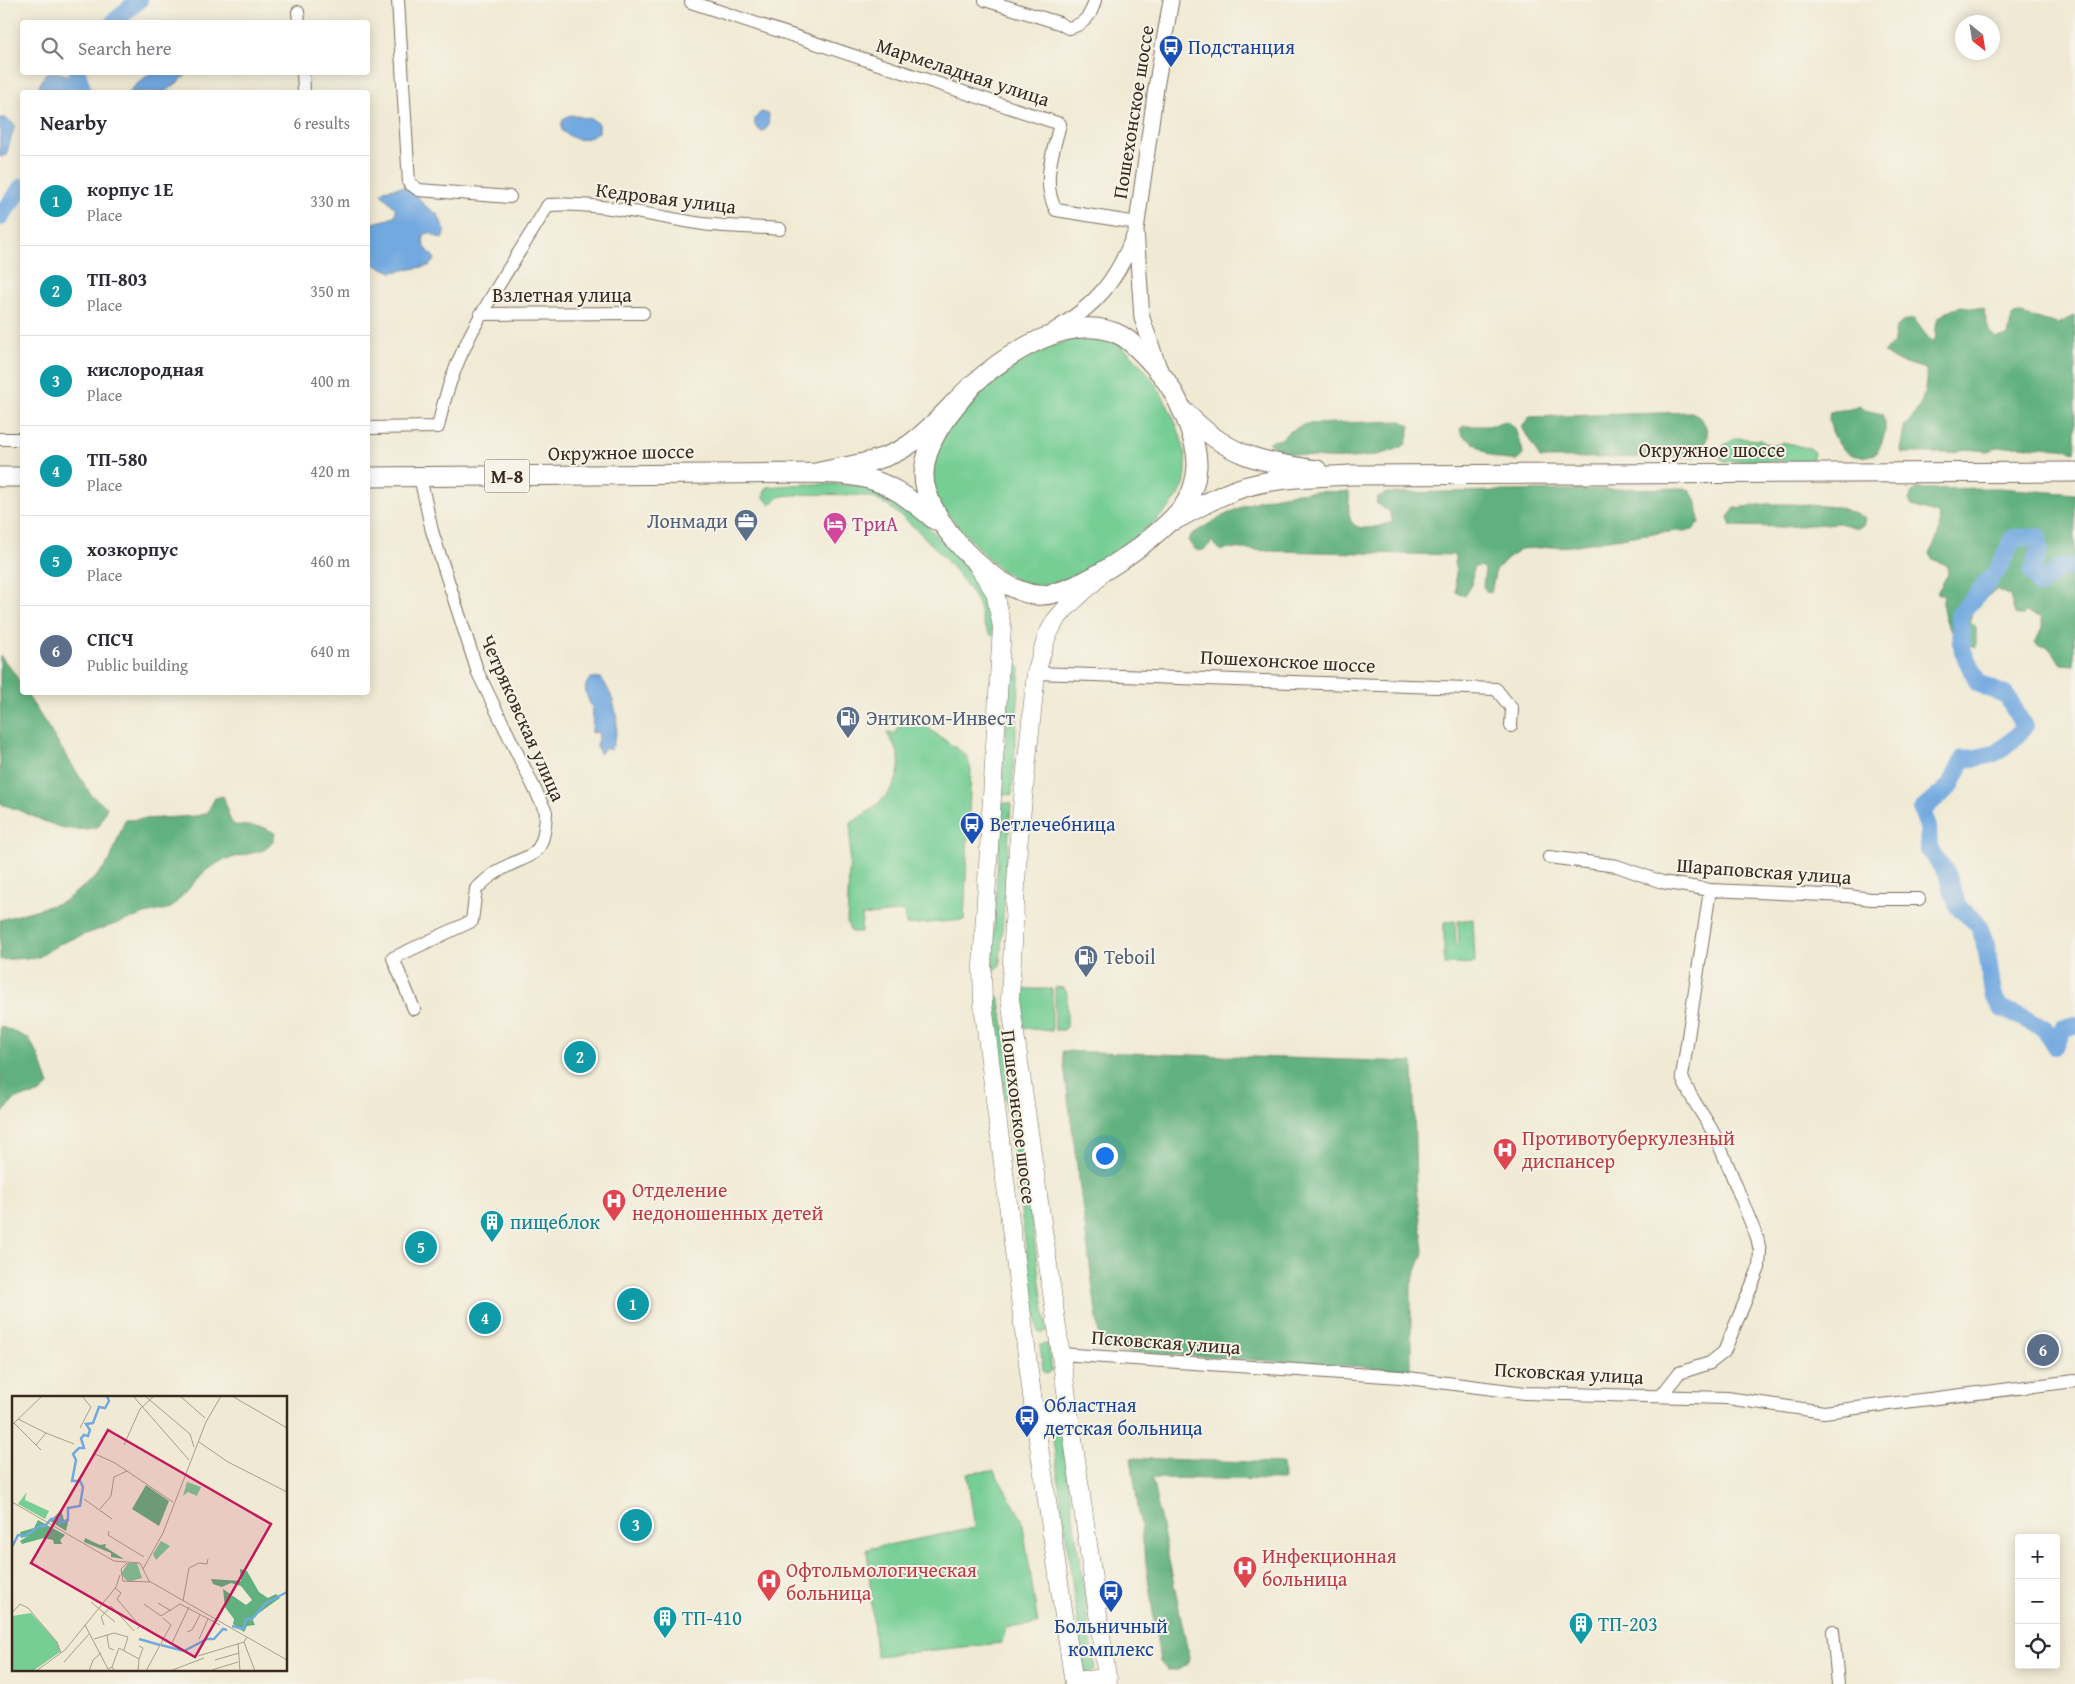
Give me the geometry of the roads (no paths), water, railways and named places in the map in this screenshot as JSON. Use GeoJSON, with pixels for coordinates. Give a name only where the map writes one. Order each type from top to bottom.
{"type":"FeatureCollection","features":[{"type":"Feature","properties":{"kind":"main road","name":"Окружное шоссе"},"geometry":{"type":"LineString","coordinates":[[816,473],[887,456],[907,447],[971,386],[1010,356],[1044,337],[1083,329],[1112,332],[1135,345],[1162,374],[1180,407],[1194,446],[1197,468],[1193,487],[1186,502],[1166,525]]}},
{"type":"Feature","properties":{"kind":"main road","name":"Окружное шоссе"},"geometry":{"type":"LineString","coordinates":[[971,386],[935,436],[925,465],[924,483],[928,499],[948,530],[973,559],[1016,588],[1040,596],[1073,587],[1108,568],[1166,525],[1220,497],[1247,486],[1294,479],[1350,475],[2075,472]]}},
{"type":"Feature","properties":{"kind":"main road","name":"Окружное шоссе"},"geometry":{"type":"LineString","coordinates":[[1180,407],[1215,441],[1237,452],[1279,464],[1350,475]]}},
{"type":"Feature","properties":{"kind":"main road","name":"Окружное шоссе"},"geometry":{"type":"LineString","coordinates":[[370,477],[853,474],[876,480],[914,502],[948,530]]}},
{"type":"Feature","properties":{"kind":"main road"},"geometry":{"type":"LineString","coordinates":[[0,477],[20,477]]}},
{"type":"Feature","properties":{"kind":"main road","name":"Пошехонское шоссе"},"geometry":{"type":"LineString","coordinates":[[973,559],[995,592],[1002,627],[982,980],[1036,1419],[1074,1683]]}},
{"type":"Feature","properties":{"kind":"main road","name":"Пошехонское шоссе"},"geometry":{"type":"LineString","coordinates":[[1108,568],[1055,620],[1047,636],[1036,673],[1022,798],[1010,978],[1010,999],[1018,1061],[1108,1681]]}},
{"type":"Feature","properties":{"kind":"main road"},"geometry":{"type":"LineString","coordinates":[[982,980],[1010,978]]}},
{"type":"Feature","properties":{"kind":"main road"},"geometry":{"type":"LineString","coordinates":[[1036,1419],[1068,1413]]}},
{"type":"Feature","properties":{"kind":"main road"},"geometry":{"type":"LineString","coordinates":[[1074,1683],[1108,1681]]}},
{"type":"Feature","properties":{"kind":"street"},"geometry":{"type":"LineString","coordinates":[[398,0],[409,183],[419,190],[510,197]]}},
{"type":"Feature","properties":{"kind":"street"},"geometry":{"type":"LineString","coordinates":[[985,0],[1059,23],[1068,28],[1084,22],[1093,10],[1095,0]]}},
{"type":"Feature","properties":{"kind":"street","name":"Пошехонское шоссе"},"geometry":{"type":"LineString","coordinates":[[1136,227],[1171,0]]}},
{"type":"Feature","properties":{"kind":"street","name":"Мармеладная улица"},"geometry":{"type":"LineString","coordinates":[[692,1],[1060,124],[1048,176],[1050,199],[1056,210],[1136,227]]}},
{"type":"Feature","properties":{"kind":"street"},"geometry":{"type":"LineString","coordinates":[[303,75],[304,90]]}},
{"type":"Feature","properties":{"kind":"street","name":"Кедровая улица"},"geometry":{"type":"LineString","coordinates":[[480,314],[548,205],[562,204],[606,209],[709,225],[780,229]]}},
{"type":"Feature","properties":{"kind":"street"},"geometry":{"type":"LineString","coordinates":[[1044,337],[1098,300],[1123,265],[1136,227]]}},
{"type":"Feature","properties":{"kind":"street"},"geometry":{"type":"LineString","coordinates":[[1136,227],[1142,318],[1150,347],[1162,374]]}},
{"type":"Feature","properties":{"kind":"street","name":"Взлетная улица"},"geometry":{"type":"LineString","coordinates":[[480,314],[643,313]]}},
{"type":"Feature","properties":{"kind":"street"},"geometry":{"type":"LineString","coordinates":[[370,428],[438,428],[450,376],[480,314]]}},
{"type":"Feature","properties":{"kind":"street"},"geometry":{"type":"LineString","coordinates":[[0,439],[20,439]]}},
{"type":"Feature","properties":{"kind":"street","name":"Четряковская улица"},"geometry":{"type":"LineString","coordinates":[[414,1009],[393,958],[472,921],[476,889],[494,873],[534,856],[546,833],[546,812],[478,673],[432,531],[420,476]]}},
{"type":"Feature","properties":{"kind":"street","name":"Пошехонское шоссе"},"geometry":{"type":"LineString","coordinates":[[1036,673],[1496,690],[1504,696],[1512,709],[1511,726]]}},
{"type":"Feature","properties":{"kind":"street","name":"Шараповская улица"},"geometry":{"type":"LineString","coordinates":[[1550,857],[1617,866],[1662,882],[1710,890],[1848,896],[1871,899],[1919,898]]}},
{"type":"Feature","properties":{"kind":"street"},"geometry":{"type":"LineString","coordinates":[[1661,1396],[1678,1373],[1710,1363],[1724,1352],[1759,1268],[1760,1251],[1757,1237],[1702,1110],[1684,1086],[1682,1077],[1710,890]]}},
{"type":"Feature","properties":{"kind":"street","name":"Псковская улица"},"geometry":{"type":"LineString","coordinates":[[1060,1354],[1400,1377],[1525,1393],[1727,1398],[1792,1409],[1835,1412],[2075,1381]]}},
{"type":"Feature","properties":{"kind":"street"},"geometry":{"type":"LineString","coordinates":[[1833,1631],[1838,1684]]}},
{"type":"Feature","properties":{"kind":"water"},"geometry":{"type":"Polygon","coordinates":[[[45,75],[66,75],[73,82],[75,90],[41,90],[38,88],[45,75]]]}},
{"type":"Feature","properties":{"kind":"water"},"geometry":{"type":"Polygon","coordinates":[[[148,75],[187,75],[168,90],[130,90],[148,75]]]}},
{"type":"Feature","properties":{"kind":"water"},"geometry":{"type":"Polygon","coordinates":[[[761,112],[769,114],[768,127],[762,132],[755,126],[755,118],[761,112]]]}},
{"type":"Feature","properties":{"kind":"water"},"geometry":{"type":"Polygon","coordinates":[[[571,115],[592,119],[599,124],[599,132],[584,139],[576,139],[567,135],[562,131],[562,122],[571,115]]]}},
{"type":"Feature","properties":{"kind":"water"},"geometry":{"type":"Polygon","coordinates":[[[0,118],[5,118],[15,125],[6,155],[0,157],[0,118]]]}},
{"type":"Feature","properties":{"kind":"water"},"geometry":{"type":"Polygon","coordinates":[[[401,187],[413,190],[424,205],[438,215],[445,231],[442,239],[430,233],[425,234],[423,238],[424,246],[435,259],[429,266],[392,272],[370,263],[370,234],[373,223],[389,219],[396,214],[396,209],[381,193],[384,190],[401,187]]]}},
{"type":"Feature","properties":{"kind":"water"},"geometry":{"type":"Polygon","coordinates":[[[591,678],[601,678],[611,695],[616,714],[617,723],[614,742],[610,750],[605,748],[600,754],[596,744],[599,738],[598,732],[592,733],[593,711],[585,689],[591,678]]]}},
{"type":"Feature","properties":{"kind":"waterway"},"geometry":{"type":"LineString","coordinates":[[116,20],[139,0]]}},
{"type":"Feature","properties":{"kind":"waterway"},"geometry":{"type":"LineString","coordinates":[[78,75],[82,90]]}},
{"type":"Feature","properties":{"kind":"waterway"},"geometry":{"type":"LineString","coordinates":[[0,217],[20,190]]}},
{"type":"Feature","properties":{"kind":"waterway"},"geometry":{"type":"LineString","coordinates":[[2075,568],[2062,566],[2040,585],[2032,572],[2039,550],[2038,537],[2013,538],[1998,570],[1959,615],[1963,652],[1978,683],[2007,696],[2024,727],[1998,752],[1983,757],[1963,759],[1951,785],[1922,810],[1928,827],[1929,849],[1947,874],[1958,907],[1978,924],[1986,945],[1993,994],[2001,1008],[2044,1028],[2055,1046],[2064,1028],[2075,1025]]}},
{"type":"Feature","properties":{"kind":"place","name":"Подстанция"},"geometry":{"type":"Point","coordinates":[1171,68]}},
{"type":"Feature","properties":{"kind":"place","name":"Лонмади"},"geometry":{"type":"Point","coordinates":[746,542]}},
{"type":"Feature","properties":{"kind":"place","name":"ТриА"},"geometry":{"type":"Point","coordinates":[835,545]}},
{"type":"Feature","properties":{"kind":"place","name":"Энтиком-Инвест"},"geometry":{"type":"Point","coordinates":[848,739]}},
{"type":"Feature","properties":{"kind":"place","name":"Ветлечебница"},"geometry":{"type":"Point","coordinates":[972,845]}},
{"type":"Feature","properties":{"kind":"place","name":"Teboil"},"geometry":{"type":"Point","coordinates":[1086,978]}},
{"type":"Feature","properties":{"kind":"place","name":"ТП-803"},"geometry":{"type":"Point","coordinates":[580,1057]}},
{"type":"Feature","properties":{"kind":"place","name":"Противотуберкулезный диспансер"},"geometry":{"type":"Point","coordinates":[1505,1171]}},
{"type":"Feature","properties":{"kind":"place","name":"Отделение недоношенных детей"},"geometry":{"type":"Point","coordinates":[614,1222]}},
{"type":"Feature","properties":{"kind":"place","name":"пищеблок"},"geometry":{"type":"Point","coordinates":[492,1243]}},
{"type":"Feature","properties":{"kind":"place","name":"хозкорпус"},"geometry":{"type":"Point","coordinates":[421,1247]}},
{"type":"Feature","properties":{"kind":"place","name":"корпус 1Е"},"geometry":{"type":"Point","coordinates":[633,1304]}},
{"type":"Feature","properties":{"kind":"place","name":"ТП-580"},"geometry":{"type":"Point","coordinates":[485,1318]}},
{"type":"Feature","properties":{"kind":"place","name":"СПСЧ"},"geometry":{"type":"Point","coordinates":[2043,1350]}},
{"type":"Feature","properties":{"kind":"place","name":"Областная детская больница"},"geometry":{"type":"Point","coordinates":[1027,1438]}},
{"type":"Feature","properties":{"kind":"place","name":"кислородная"},"geometry":{"type":"Point","coordinates":[636,1525]}},
{"type":"Feature","properties":{"kind":"place","name":"Инфекционная больница"},"geometry":{"type":"Point","coordinates":[1245,1589]}},
{"type":"Feature","properties":{"kind":"place","name":"Офтольмологическая больница"},"geometry":{"type":"Point","coordinates":[769,1602]}},
{"type":"Feature","properties":{"kind":"place","name":"Больничный комплекс"},"geometry":{"type":"Point","coordinates":[1111,1613]}},
{"type":"Feature","properties":{"kind":"place","name":"ТП-410"},"geometry":{"type":"Point","coordinates":[665,1639]}},
{"type":"Feature","properties":{"kind":"place","name":"ТП-203"},"geometry":{"type":"Point","coordinates":[1581,1645]}}]}
